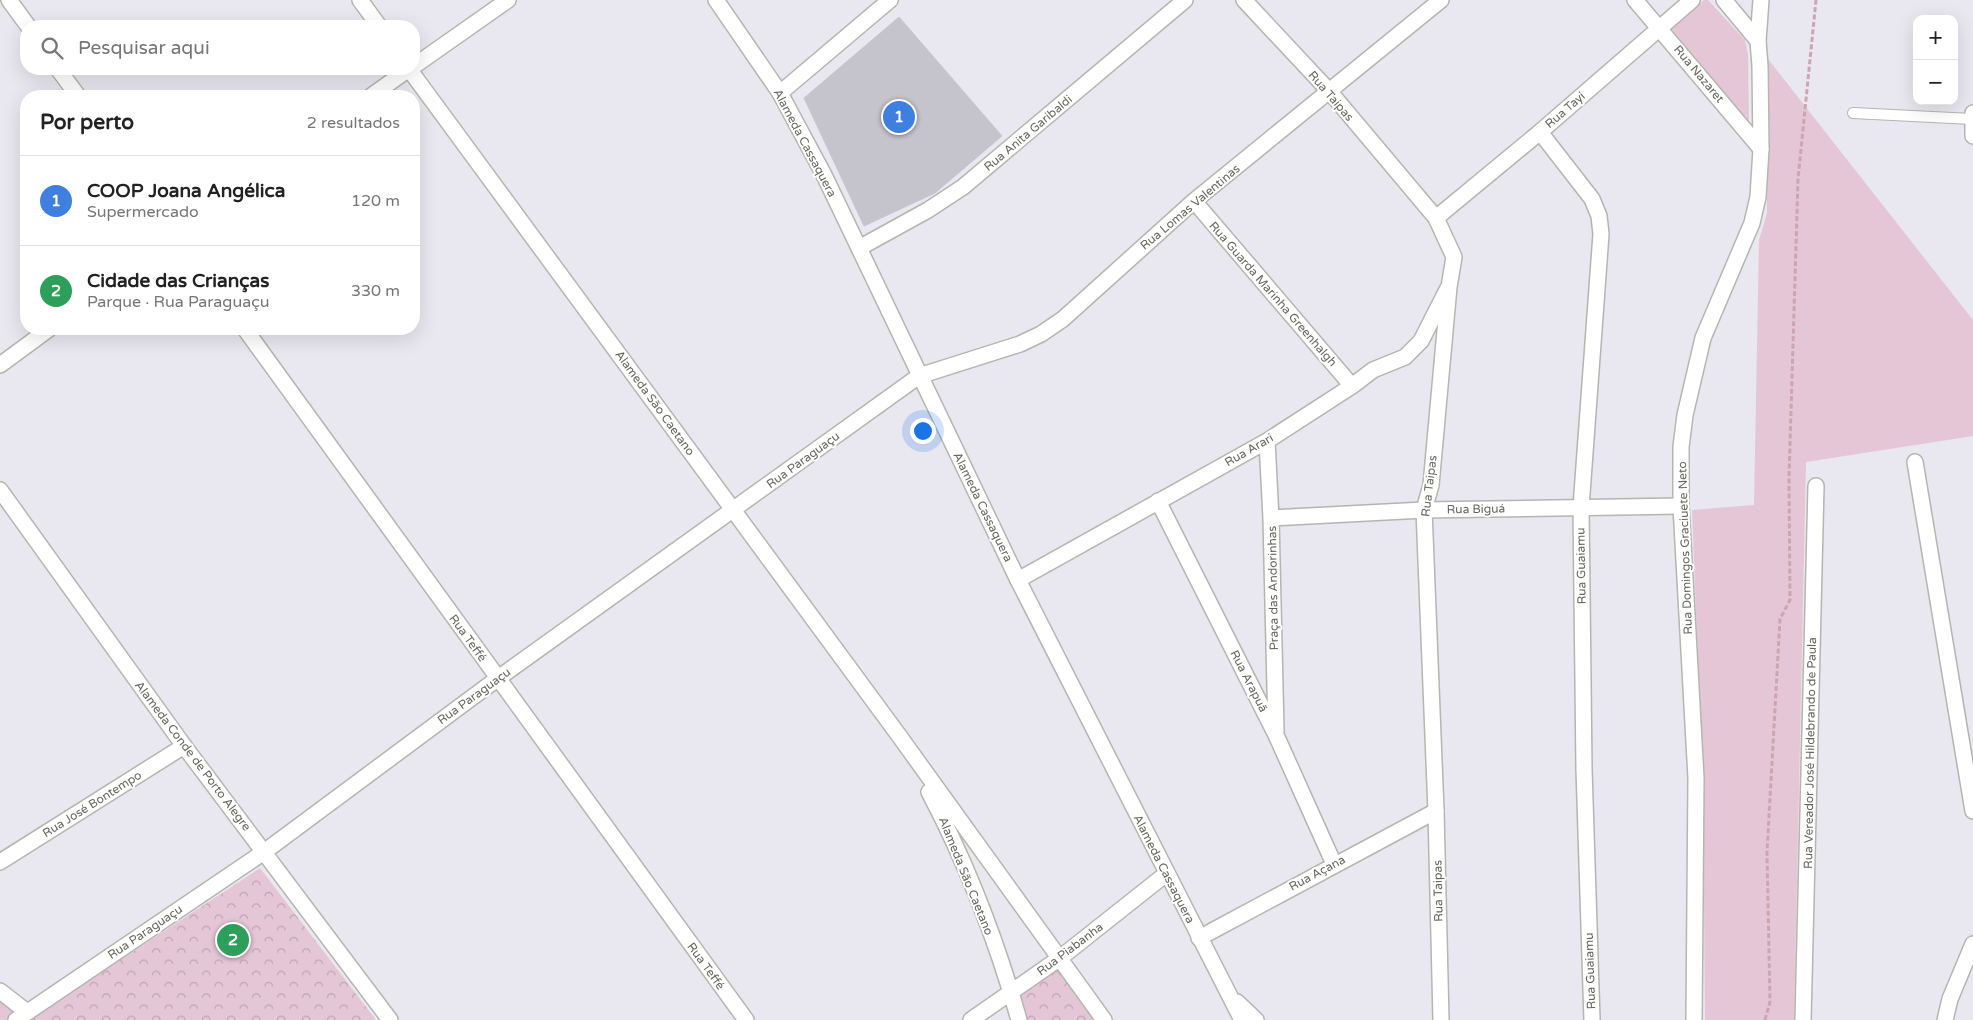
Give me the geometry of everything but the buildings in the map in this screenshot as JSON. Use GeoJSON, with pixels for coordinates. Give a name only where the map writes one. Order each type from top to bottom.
{"type":"FeatureCollection","features":[{"type":"Feature","properties":{"kind":"street"},"geometry":{"type":"LineString","coordinates":[[9,0],[24,20]]}},
{"type":"Feature","properties":{"kind":"street"},"geometry":{"type":"LineString","coordinates":[[360,0],[375,20]]}},
{"type":"Feature","properties":{"kind":"street"},"geometry":{"type":"LineString","coordinates":[[420,62],[508,0]]}},
{"type":"Feature","properties":{"kind":"street","name":"Alameda Cassaquera"},"geometry":{"type":"LineString","coordinates":[[716,0],[780,93],[824,175],[1018,580],[1242,1020]]}},
{"type":"Feature","properties":{"kind":"street"},"geometry":{"type":"LineString","coordinates":[[780,93],[890,0]]}},
{"type":"Feature","properties":{"kind":"street","name":"Rua Anita Garibaldi"},"geometry":{"type":"LineString","coordinates":[[859,248],[928,210],[963,187],[1185,0]]}},
{"type":"Feature","properties":{"kind":"street","name":"Rua Taipas"},"geometry":{"type":"LineString","coordinates":[[1244,0],[1330,92],[1436,218],[1454,258],[1449,287],[1431,485],[1424,510],[1436,811],[1441,1020]]}},
{"type":"Feature","properties":{"kind":"street","name":"Rua Lomas Valentinas"},"geometry":{"type":"LineString","coordinates":[[919,376],[1020,344],[1041,334],[1063,319],[1194,201],[1441,0]]}},
{"type":"Feature","properties":{"kind":"street","name":"Rua Nazaret"},"geometry":{"type":"LineString","coordinates":[[1635,0],[1761,149]]}},
{"type":"Feature","properties":{"kind":"street","name":"Rua Tayi"},"geometry":{"type":"LineString","coordinates":[[1436,218],[1661,29],[1692,0]]}},
{"type":"Feature","properties":{"kind":"street"},"geometry":{"type":"LineString","coordinates":[[1724,0],[1758,41]]}},
{"type":"Feature","properties":{"kind":"street","name":"Rua Domingos Graciuete Neto"},"geometry":{"type":"LineString","coordinates":[[1694,1020],[1696,778],[1681,506],[1684,415],[1709,322],[1752,223],[1758,197],[1761,149],[1758,41],[1761,0]]}},
{"type":"Feature","properties":{"kind":"street"},"geometry":{"type":"LineString","coordinates":[[62,75],[74,90]]}},
{"type":"Feature","properties":{"kind":"street"},"geometry":{"type":"LineString","coordinates":[[379,90],[401,75]]}},
{"type":"Feature","properties":{"kind":"street","name":"Alameda São Caetano"},"geometry":{"type":"LineString","coordinates":[[413,75],[900,737],[1104,1020]]}},
{"type":"Feature","properties":{"kind":"street"},"geometry":{"type":"LineString","coordinates":[[1973,113],[1973,136]]}},
{"type":"Feature","properties":{"kind":"street","name":"Rua Guaiamu"},"geometry":{"type":"LineString","coordinates":[[1540,132],[1592,199],[1598,216],[1601,234],[1581,507],[1584,769],[1592,1020]]}},
{"type":"Feature","properties":{"kind":"street","name":"Rua Guarda Marinha Greenhalgh"},"geometry":{"type":"LineString","coordinates":[[1194,201],[1352,386]]}},
{"type":"Feature","properties":{"kind":"street","name":"Rua Arari"},"geometry":{"type":"LineString","coordinates":[[1018,580],[1267,440],[1352,386],[1373,370],[1405,357],[1421,341],[1449,287]]}},
{"type":"Feature","properties":{"kind":"street"},"geometry":{"type":"LineString","coordinates":[[0,365],[41,335]]}},
{"type":"Feature","properties":{"kind":"street","name":"Rua Teffé"},"geometry":{"type":"LineString","coordinates":[[249,335],[746,1020]]}},
{"type":"Feature","properties":{"kind":"street","name":"Rua Paraguaçu"},"geometry":{"type":"LineString","coordinates":[[0,991],[22,1016],[264,852],[498,679],[734,511],[919,376]]}},
{"type":"Feature","properties":{"kind":"street","name":"Praça das Andorinhas"},"geometry":{"type":"LineString","coordinates":[[1267,440],[1271,518],[1276,735]]}},
{"type":"Feature","properties":{"kind":"street"},"geometry":{"type":"LineString","coordinates":[[1914,462],[1973,811]]}},
{"type":"Feature","properties":{"kind":"street","name":"Rua Vereador José Hildebrando de Paula"},"geometry":{"type":"LineString","coordinates":[[1803,1020],[1816,486]]}},
{"type":"Feature","properties":{"kind":"street","name":"Alameda Conde de Porto Alegre"},"geometry":{"type":"LineString","coordinates":[[0,490],[184,746],[390,1020]]}},
{"type":"Feature","properties":{"kind":"street","name":"Rua Arapuã"},"geometry":{"type":"LineString","coordinates":[[1158,501],[1276,735],[1334,864]]}},
{"type":"Feature","properties":{"kind":"street","name":"Rua Biguá"},"geometry":{"type":"LineString","coordinates":[[1271,518],[1424,510],[1681,506]]}},
{"type":"Feature","properties":{"kind":"street","name":"Alameda São Caetano"},"geometry":{"type":"LineString","coordinates":[[900,737],[959,855],[1011,992],[1019,1020]]}},
{"type":"Feature","properties":{"kind":"street","name":"Rua José Bontempo"},"geometry":{"type":"LineString","coordinates":[[0,862],[184,746]]}},
{"type":"Feature","properties":{"kind":"street","name":"Rua Açana"},"geometry":{"type":"LineString","coordinates":[[1199,938],[1436,811]]}},
{"type":"Feature","properties":{"kind":"street","name":"Rua Piabanha"},"geometry":{"type":"LineString","coordinates":[[971,1020],[1060,958],[1166,874]]}},
{"type":"Feature","properties":{"kind":"street"},"geometry":{"type":"LineString","coordinates":[[1945,1020],[1950,999],[1973,944]]}},
{"type":"Feature","properties":{"kind":"street"},"geometry":{"type":"LineString","coordinates":[[1228,994],[1256,1020]]}},
{"type":"Feature","properties":{"kind":"lane"},"geometry":{"type":"LineString","coordinates":[[1853,113],[1972,120]]}},
{"type":"Feature","properties":{"kind":"path"},"geometry":{"type":"LineString","coordinates":[[1765,1020],[1770,1002],[1767,852],[1778,638],[1780,619],[1790,600],[1789,478],[1798,179],[1816,0]]}},
{"type":"Feature","properties":{"kind":"green space"},"geometry":{"type":"Polygon","coordinates":[[[1704,0],[1708,0],[1745,40],[1748,55],[1749,122],[1671,29],[1704,0]]]}},
{"type":"Feature","properties":{"kind":"green space"},"geometry":{"type":"Polygon","coordinates":[[[1768,59],[1973,320],[1973,436],[1806,462],[1794,1020],[1705,1020],[1703,788],[1692,510],[1754,505],[1759,240],[1767,213],[1768,59]]]}},
{"type":"Feature","properties":{"kind":"green space"},"geometry":{"type":"Polygon","coordinates":[[[260,868],[376,1020],[30,1020],[38,1014],[260,868]]]}},
{"type":"Feature","properties":{"kind":"green space"},"geometry":{"type":"Polygon","coordinates":[[[1058,965],[1095,1020],[1023,1020],[1018,993],[1058,965]]]}},
{"type":"Feature","properties":{"kind":"green space"},"geometry":{"type":"Polygon","coordinates":[[[0,999],[18,1012],[6,1020],[0,1020],[0,999]]]}},
{"type":"Feature","properties":{"kind":"place","name":"COOP Joana Angélica"},"geometry":{"type":"Point","coordinates":[899,117]}},
{"type":"Feature","properties":{"kind":"place","name":"Cidade das Crianças"},"geometry":{"type":"Point","coordinates":[233,940]}}]}
